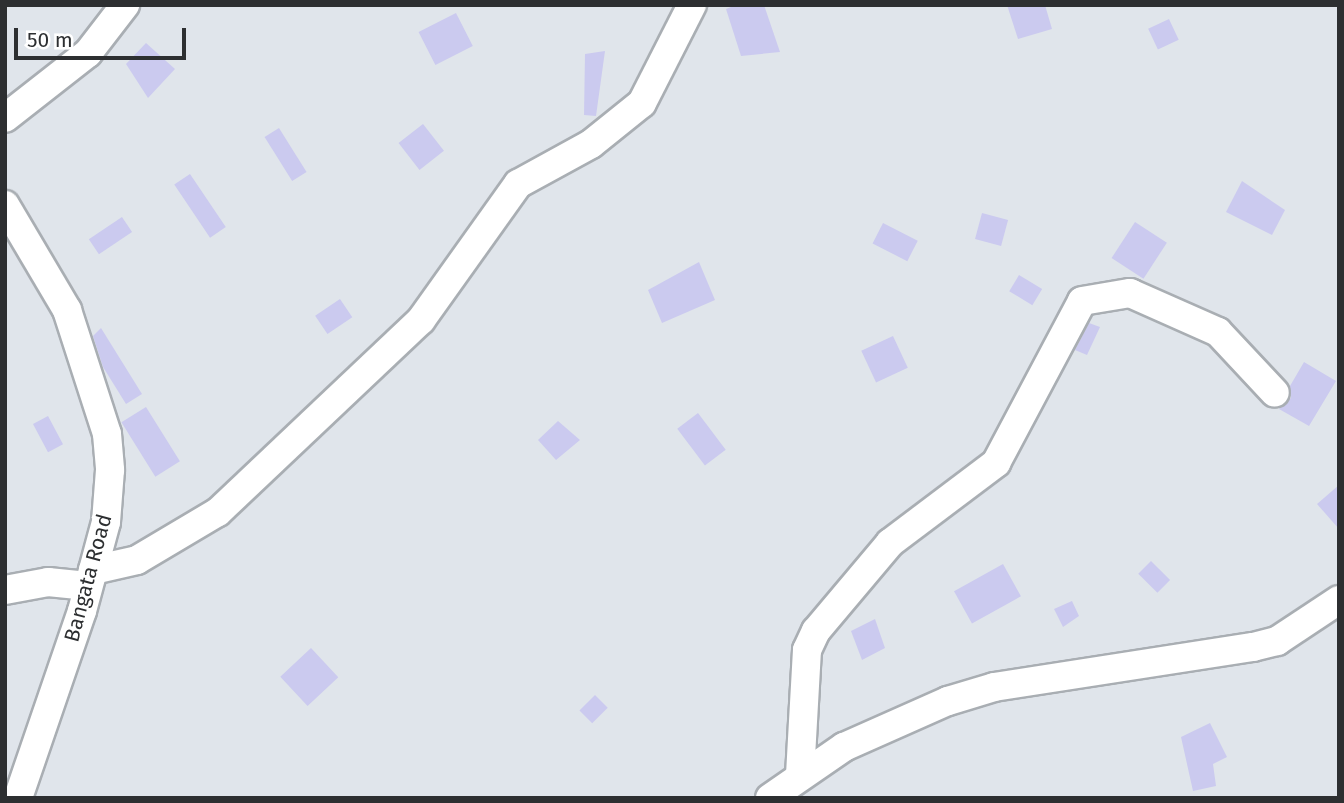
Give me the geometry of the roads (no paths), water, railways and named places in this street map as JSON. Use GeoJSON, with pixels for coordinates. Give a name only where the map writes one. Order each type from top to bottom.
{"type":"FeatureCollection","features":[{"type":"Feature","properties":{"kind":"street"},"geometry":{"type":"LineString","coordinates":[[5,118],[88,53],[125,5]]}},
{"type":"Feature","properties":{"kind":"street"},"geometry":{"type":"LineString","coordinates":[[5,590],[90,578],[155,552],[218,512],[421,320],[518,184],[591,144],[642,103],[692,5]]}},
{"type":"Feature","properties":{"kind":"street","name":"Bangata Road"},"geometry":{"type":"LineString","coordinates":[[5,205],[68,310],[107,434],[106,523],[18,798]]}},
{"type":"Feature","properties":{"kind":"street"},"geometry":{"type":"LineString","coordinates":[[800,775],[807,650],[816,631],[890,543],[996,464],[1083,301],[1130,293],[1206,326],[1234,346],[1275,393]]}},
{"type":"Feature","properties":{"kind":"street"},"geometry":{"type":"LineString","coordinates":[[770,798],[800,775],[947,701],[994,687],[1253,647],[1277,640],[1339,600]]}}]}
